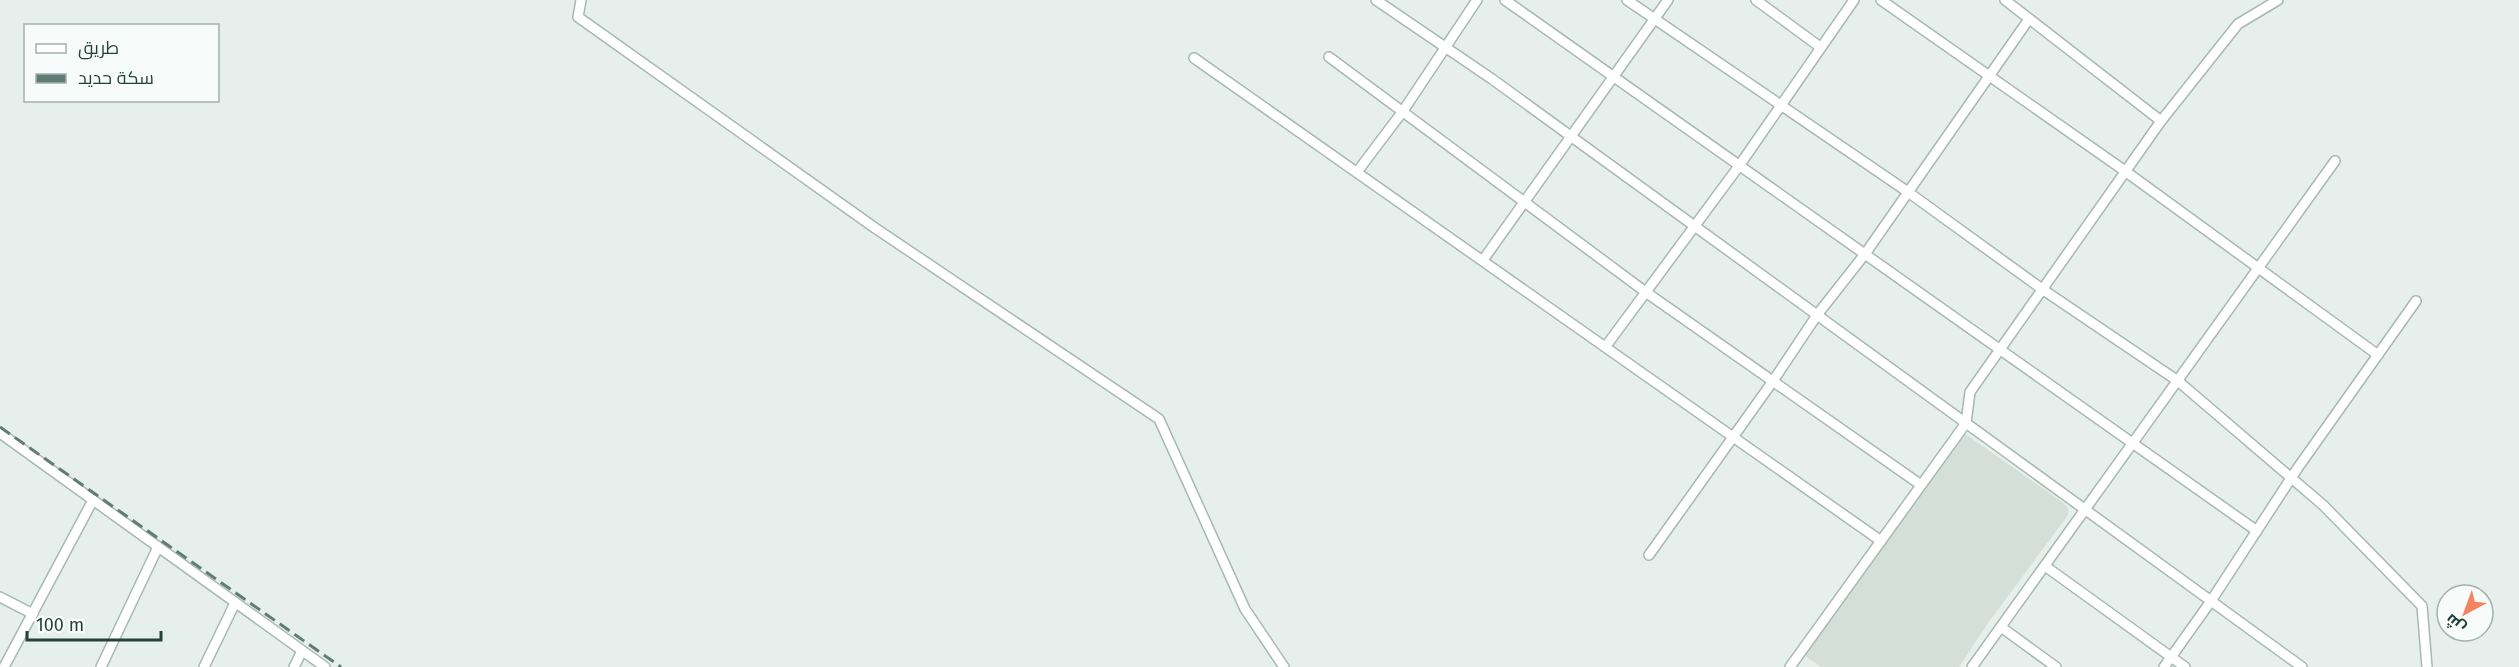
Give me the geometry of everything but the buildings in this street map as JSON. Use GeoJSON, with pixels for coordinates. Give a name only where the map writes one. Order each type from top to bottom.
{"type":"FeatureCollection","features":[{"type":"Feature","properties":{"kind":"street"},"geometry":{"type":"LineString","coordinates":[[580,0],[578,16],[875,228],[1159,419],[1245,609],[1284,667]]}},
{"type":"Feature","properties":{"kind":"street"},"geometry":{"type":"LineString","coordinates":[[1376,0],[1572,137],[2302,667]]}},
{"type":"Feature","properties":{"kind":"street"},"geometry":{"type":"LineString","coordinates":[[1357,172],[1446,48],[1477,0]]}},
{"type":"Feature","properties":{"kind":"street"},"geometry":{"type":"LineString","coordinates":[[1505,0],[2257,531]]}},
{"type":"Feature","properties":{"kind":"street"},"geometry":{"type":"LineString","coordinates":[[1627,0],[1908,192],[2042,289],[2178,381],[2323,505],[2422,606],[2427,667]]}},
{"type":"Feature","properties":{"kind":"street"},"geometry":{"type":"LineString","coordinates":[[1483,260],[1526,203],[1668,0]]}},
{"type":"Feature","properties":{"kind":"street"},"geometry":{"type":"LineString","coordinates":[[1756,0],[1820,47]]}},
{"type":"Feature","properties":{"kind":"street"},"geometry":{"type":"LineString","coordinates":[[1606,346],[1739,166],[1779,105],[1854,0]]}},
{"type":"Feature","properties":{"kind":"street"},"geometry":{"type":"LineString","coordinates":[[1881,0],[2125,171],[2378,355]]}},
{"type":"Feature","properties":{"kind":"street"},"geometry":{"type":"LineString","coordinates":[[2005,0],[2161,121]]}},
{"type":"Feature","properties":{"kind":"street"},"geometry":{"type":"LineString","coordinates":[[1795,665],[1966,423],[1970,392],[2161,121],[2238,24],[2278,0]]}},
{"type":"Feature","properties":{"kind":"street"},"geometry":{"type":"LineString","coordinates":[[1649,555],[1773,381],[1817,315],[1865,254],[2029,19]]}},
{"type":"Feature","properties":{"kind":"street"},"geometry":{"type":"LineString","coordinates":[[1329,57],[1647,293],[1921,485]]}},
{"type":"Feature","properties":{"kind":"street"},"geometry":{"type":"LineString","coordinates":[[1194,58],[1881,541]]}},
{"type":"Feature","properties":{"kind":"street"},"geometry":{"type":"LineString","coordinates":[[1972,667],[2336,161]]}},
{"type":"Feature","properties":{"kind":"street"},"geometry":{"type":"LineString","coordinates":[[2164,667],[2211,601],[2291,478],[2415,301]]}},
{"type":"Feature","properties":{"kind":"street"},"geometry":{"type":"LineString","coordinates":[[0,433],[325,667]]}},
{"type":"Feature","properties":{"kind":"street"},"geometry":{"type":"LineString","coordinates":[[4,667],[93,500]]}},
{"type":"Feature","properties":{"kind":"street"},"geometry":{"type":"LineString","coordinates":[[101,667],[158,547]]}},
{"type":"Feature","properties":{"kind":"street"},"geometry":{"type":"LineString","coordinates":[[2045,566],[2185,667]]}},
{"type":"Feature","properties":{"kind":"street"},"geometry":{"type":"LineString","coordinates":[[0,597],[33,614]]}},
{"type":"Feature","properties":{"kind":"street"},"geometry":{"type":"LineString","coordinates":[[204,667],[235,603]]}},
{"type":"Feature","properties":{"kind":"street"},"geometry":{"type":"LineString","coordinates":[[2001,627],[2056,667]]}},
{"type":"Feature","properties":{"kind":"street"},"geometry":{"type":"LineString","coordinates":[[294,667],[302,651]]}},
{"type":"Feature","properties":{"kind":"shaded area"},"geometry":{"type":"Polygon","coordinates":[[[1964,433],[2062,502],[2068,508],[2068,515],[1988,623],[1959,667],[1821,667],[1804,655],[1964,433]]]}},
{"type":"Feature","properties":{"kind":"railway"},"geometry":{"type":"LineString","coordinates":[[0,427],[341,667]]}}]}
